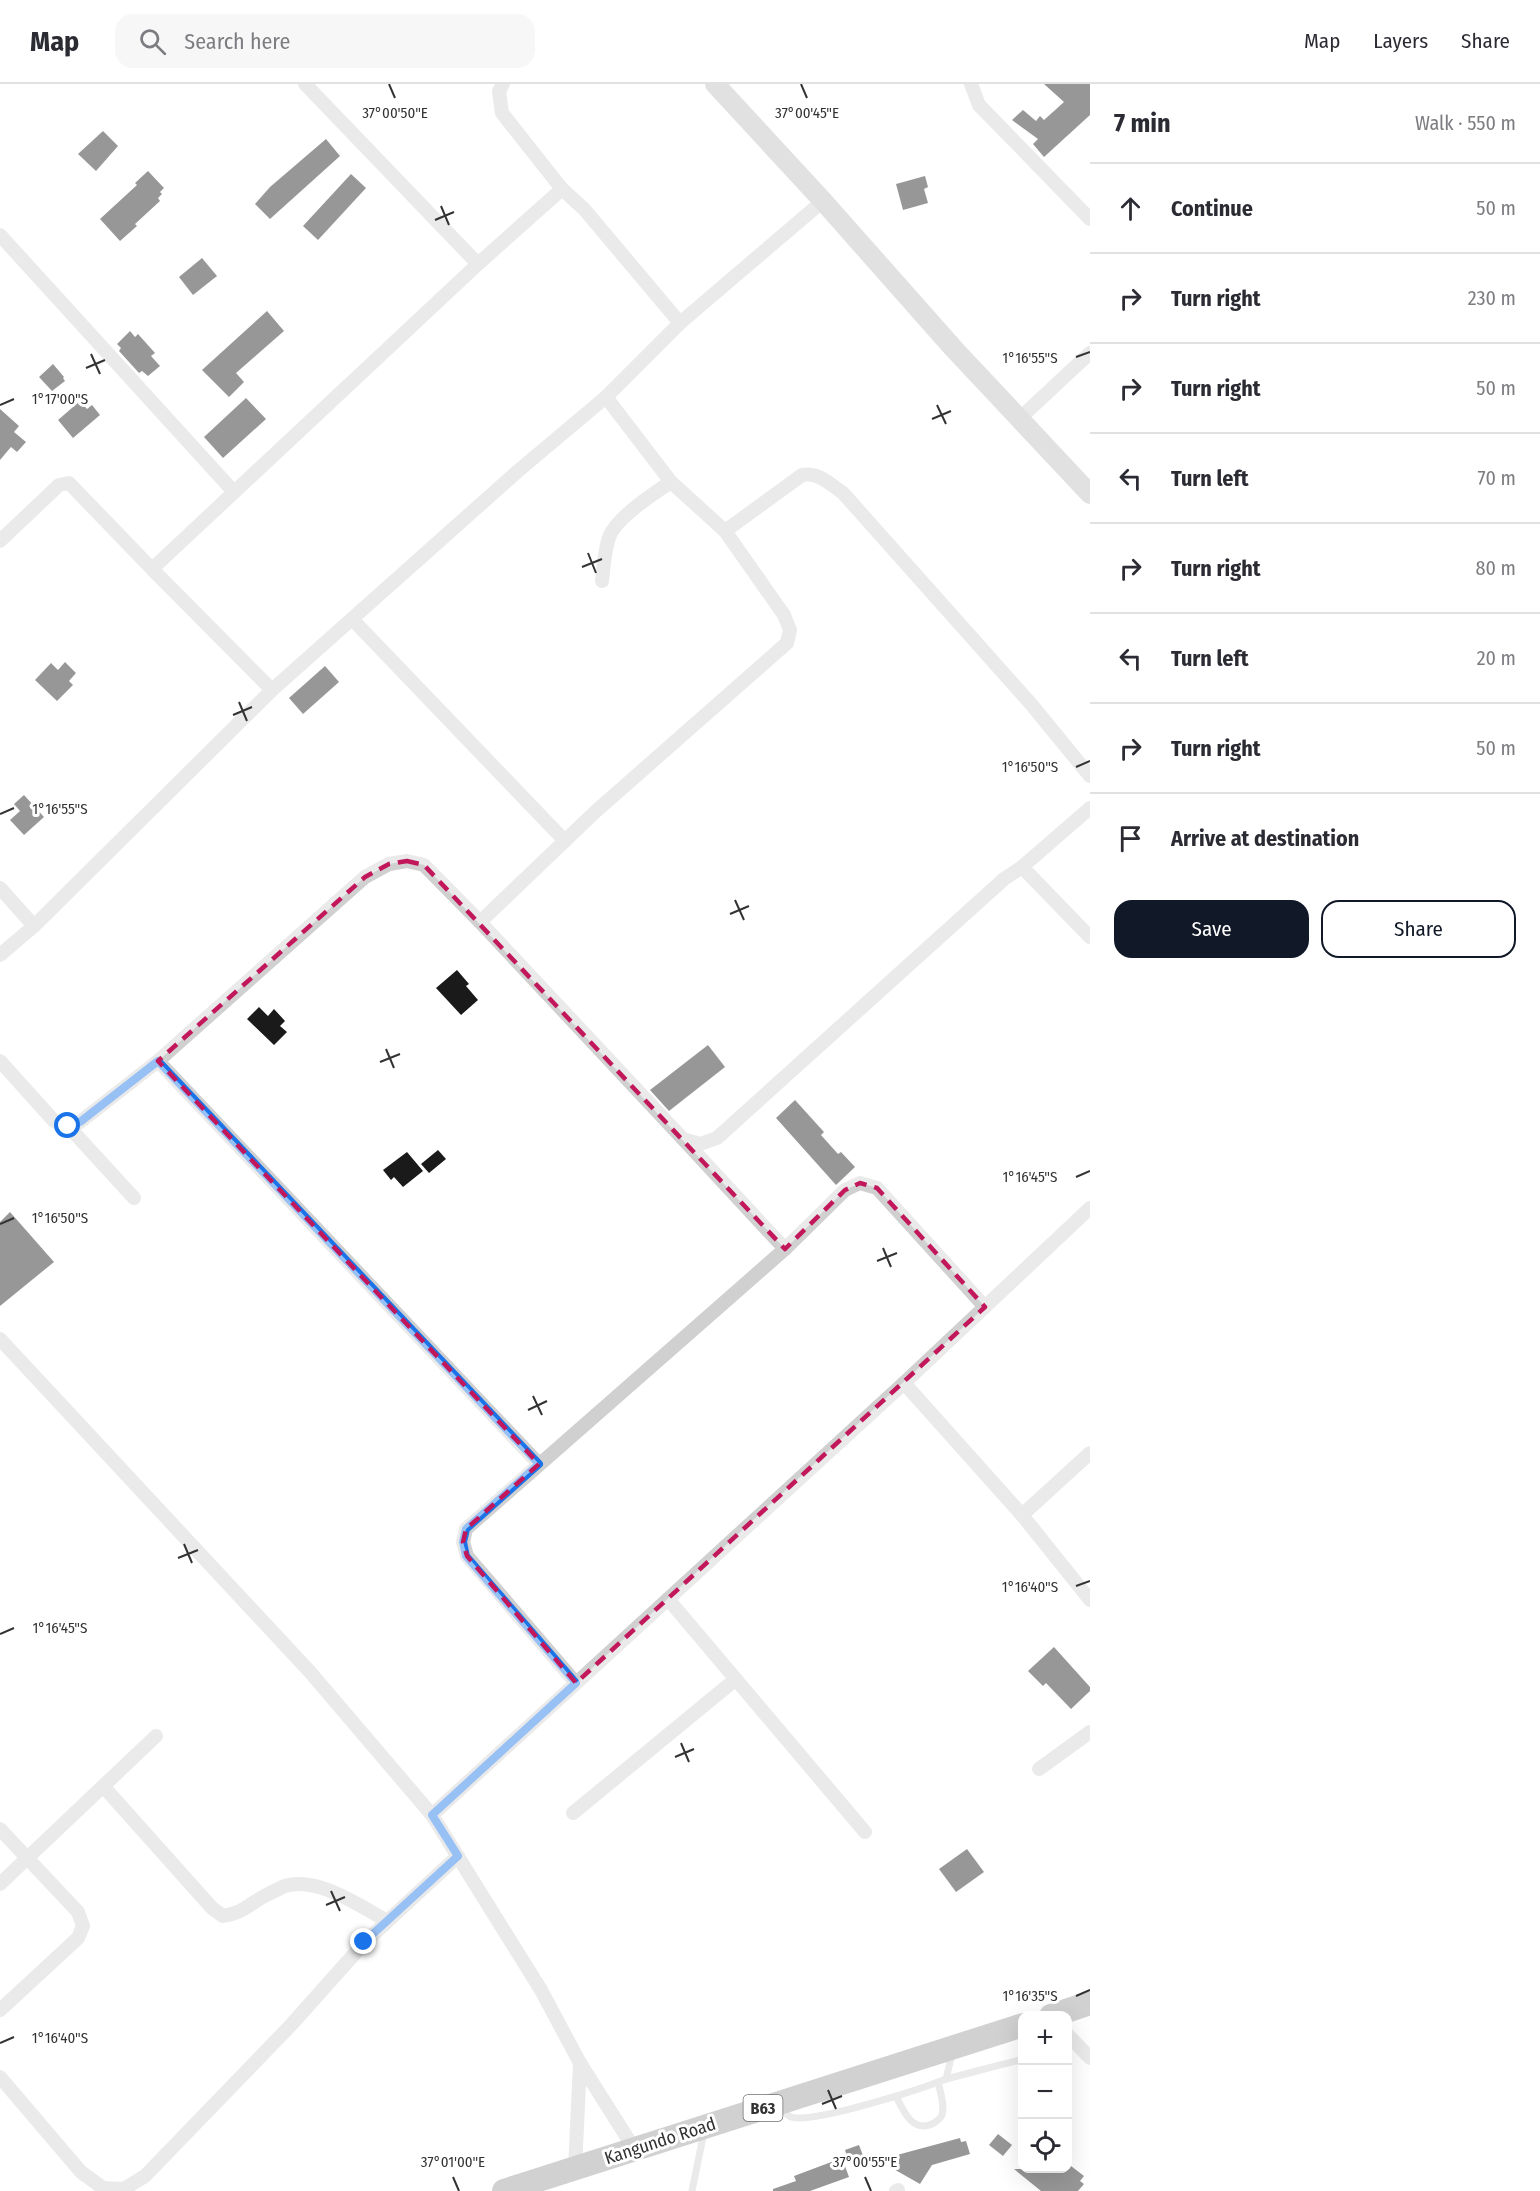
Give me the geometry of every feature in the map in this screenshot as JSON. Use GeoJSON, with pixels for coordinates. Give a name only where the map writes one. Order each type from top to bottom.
{"type":"FeatureCollection","features":[{"type":"Feature","properties":{"kind":"highway"},"geometry":{"type":"LineString","coordinates":[[1066,2011],[1090,2003]]}},
{"type":"Feature","properties":{"kind":"highway","name":"Kangundo Road"},"geometry":{"type":"LineString","coordinates":[[504,2191],[542,2182],[574,2169],[1018,2027]]}},
{"type":"Feature","properties":{"kind":"street"},"geometry":{"type":"LineString","coordinates":[[304,84],[478,264]]}},
{"type":"Feature","properties":{"kind":"street"},"geometry":{"type":"LineString","coordinates":[[503,84],[499,91],[502,113],[562,189],[584,210],[680,323]]}},
{"type":"Feature","properties":{"kind":"street"},"geometry":{"type":"LineString","coordinates":[[715,84],[824,201],[954,349],[1090,494]]}},
{"type":"Feature","properties":{"kind":"street"},"geometry":{"type":"LineString","coordinates":[[971,84],[979,105],[1090,219]]}},
{"type":"Feature","properties":{"kind":"street"},"geometry":{"type":"LineString","coordinates":[[152,569],[478,264],[562,189]]}},
{"type":"Feature","properties":{"kind":"street"},"geometry":{"type":"LineString","coordinates":[[0,956],[34,926],[273,690],[518,471],[606,397],[680,323],[824,201]]}},
{"type":"Feature","properties":{"kind":"street"},"geometry":{"type":"LineString","coordinates":[[0,235],[234,492]]}},
{"type":"Feature","properties":{"kind":"street"},"geometry":{"type":"LineString","coordinates":[[1020,418],[1090,353]]}},
{"type":"Feature","properties":{"kind":"street"},"geometry":{"type":"LineString","coordinates":[[480,922],[565,841],[787,643],[790,630],[784,615],[725,531],[670,482],[606,397]]}},
{"type":"Feature","properties":{"kind":"street"},"geometry":{"type":"LineString","coordinates":[[725,531],[802,475],[812,474],[827,482],[843,494],[992,660],[1090,776]]}},
{"type":"Feature","properties":{"kind":"street"},"geometry":{"type":"LineString","coordinates":[[602,581],[611,532],[641,502],[670,482]]}},
{"type":"Feature","properties":{"kind":"street"},"geometry":{"type":"LineString","coordinates":[[0,541],[58,485],[69,483],[273,690]]}},
{"type":"Feature","properties":{"kind":"street"},"geometry":{"type":"LineString","coordinates":[[353,620],[565,841]]}},
{"type":"Feature","properties":{"kind":"street"},"geometry":{"type":"LineString","coordinates":[[683,1139],[700,1144],[717,1138],[1004,879],[1022,867],[1090,808]]}},
{"type":"Feature","properties":{"kind":"street"},"geometry":{"type":"LineString","coordinates":[[68,1126],[80,1122],[158,1061],[365,877],[389,864],[407,861],[424,865],[480,922],[785,1249]]}},
{"type":"Feature","properties":{"kind":"street"},"geometry":{"type":"LineString","coordinates":[[1022,867],[1090,937]]}},
{"type":"Feature","properties":{"kind":"street"},"geometry":{"type":"LineString","coordinates":[[0,888],[34,926]]}},
{"type":"Feature","properties":{"kind":"street"},"geometry":{"type":"LineString","coordinates":[[0,1061],[54,1121],[68,1126],[134,1198]]}},
{"type":"Feature","properties":{"kind":"street"},"geometry":{"type":"LineString","coordinates":[[158,1061],[539,1464]]}},
{"type":"Feature","properties":{"kind":"street"},"geometry":{"type":"LineString","coordinates":[[576,1683],[466,1556],[463,1542],[466,1529],[785,1249],[845,1190],[860,1183],[877,1188],[985,1306]]}},
{"type":"Feature","properties":{"kind":"street"},"geometry":{"type":"LineString","coordinates":[[432,1815],[904,1383],[1090,1208]]}},
{"type":"Feature","properties":{"kind":"street"},"geometry":{"type":"LineString","coordinates":[[0,1340],[310,1672],[432,1815],[541,1990],[580,2064],[635,2150]]}},
{"type":"Feature","properties":{"kind":"street"},"geometry":{"type":"LineString","coordinates":[[904,1383],[1022,1515],[1090,1600]]}},
{"type":"Feature","properties":{"kind":"street"},"geometry":{"type":"LineString","coordinates":[[1022,1515],[1090,1453]]}},
{"type":"Feature","properties":{"kind":"street"},"geometry":{"type":"LineString","coordinates":[[668,1599],[865,1832]]}},
{"type":"Feature","properties":{"kind":"street"},"geometry":{"type":"LineString","coordinates":[[573,1813],[736,1679]]}},
{"type":"Feature","properties":{"kind":"street"},"geometry":{"type":"LineString","coordinates":[[1040,1769],[1090,1732]]}},
{"type":"Feature","properties":{"kind":"street"},"geometry":{"type":"LineString","coordinates":[[0,1884],[156,1736]]}},
{"type":"Feature","properties":{"kind":"street"},"geometry":{"type":"LineString","coordinates":[[103,1786],[212,1908],[223,1916],[237,1914],[262,1897],[286,1885],[309,1885],[336,1893],[387,1921]]}},
{"type":"Feature","properties":{"kind":"street"},"geometry":{"type":"LineString","coordinates":[[0,1829],[78,1912],[83,1926],[78,1938],[0,2010]]}},
{"type":"Feature","properties":{"kind":"street"},"geometry":{"type":"LineString","coordinates":[[0,2077],[81,2172],[103,2188],[124,2189],[145,2176],[291,2025],[364,1942],[458,1856]]}},
{"type":"Feature","properties":{"kind":"street"},"geometry":{"type":"LineString","coordinates":[[574,2169],[580,2064]]}},
{"type":"Feature","properties":{"kind":"lane"},"geometry":{"type":"LineString","coordinates":[[896,2096],[903,2111],[915,2125],[924,2127],[933,2124],[942,2115],[942,2080],[956,2046]]}},
{"type":"Feature","properties":{"kind":"lane"},"geometry":{"type":"LineString","coordinates":[[776,2104],[792,2117],[839,2112],[942,2080],[1018,2060]]}},
{"type":"Feature","properties":{"kind":"lane"},"geometry":{"type":"LineString","coordinates":[[692,2191],[705,2127]]}},
{"type":"Feature","properties":{"kind":"highlighted area"},"geometry":{"type":"Polygon","coordinates":[[[407,861],[424,865],[785,1249],[845,1190],[860,1183],[877,1188],[985,1307],[576,1683],[467,1556],[463,1542],[466,1529],[539,1464],[158,1061],[365,877],[389,864],[407,861]]]}},
{"type":"Feature","properties":{"kind":"building"},"geometry":{"type":"Polygon","coordinates":[[[1044,84],[1090,84],[1090,115],[1044,157],[1033,144],[1038,139],[1012,120],[1023,110],[1036,121],[1040,116],[1044,120],[1064,102],[1044,84]]]}},
{"type":"Feature","properties":{"kind":"building"},"geometry":{"type":"Polygon","coordinates":[[[103,131],[118,146],[96,171],[78,154],[103,131]]]}},
{"type":"Feature","properties":{"kind":"building"},"geometry":{"type":"Polygon","coordinates":[[[326,139],[340,156],[270,219],[255,204],[270,187],[326,139]]]}},
{"type":"Feature","properties":{"kind":"building"},"geometry":{"type":"Polygon","coordinates":[[[148,171],[164,188],[158,198],[160,201],[120,241],[100,219],[137,185],[135,183],[148,171]]]}},
{"type":"Feature","properties":{"kind":"building"},"geometry":{"type":"Polygon","coordinates":[[[351,174],[366,188],[318,240],[303,226],[351,174]]]}},
{"type":"Feature","properties":{"kind":"building"},"geometry":{"type":"Polygon","coordinates":[[[925,176],[928,187],[924,189],[928,203],[903,210],[896,184],[925,176]]]}},
{"type":"Feature","properties":{"kind":"building"},"geometry":{"type":"Polygon","coordinates":[[[202,258],[217,276],[193,295],[179,277],[202,258]]]}},
{"type":"Feature","properties":{"kind":"building"},"geometry":{"type":"Polygon","coordinates":[[[267,311],[284,331],[236,373],[244,382],[229,397],[202,370],[267,311]]]}},
{"type":"Feature","properties":{"kind":"building"},"geometry":{"type":"Polygon","coordinates":[[[130,331],[135,337],[138,334],[155,353],[151,356],[160,366],[148,376],[142,371],[139,373],[119,351],[121,348],[117,344],[130,331]]]}},
{"type":"Feature","properties":{"kind":"building"},"geometry":{"type":"Polygon","coordinates":[[[53,364],[65,381],[52,391],[39,377],[53,364]]]}},
{"type":"Feature","properties":{"kind":"building"},"geometry":{"type":"Polygon","coordinates":[[[246,398],[266,419],[223,458],[204,437],[246,398]]]}},
{"type":"Feature","properties":{"kind":"building"},"geometry":{"type":"Polygon","coordinates":[[[80,401],[87,409],[92,405],[100,415],[73,438],[58,420],[80,401]]]}},
{"type":"Feature","properties":{"kind":"building"},"geometry":{"type":"Polygon","coordinates":[[[0,409],[19,426],[14,432],[26,442],[17,452],[11,447],[0,460],[0,409]]]}},
{"type":"Feature","properties":{"kind":"building"},"geometry":{"type":"Polygon","coordinates":[[[65,662],[76,673],[69,681],[73,685],[57,701],[35,680],[51,663],[58,670],[65,662]]]}},
{"type":"Feature","properties":{"kind":"building"},"geometry":{"type":"Polygon","coordinates":[[[325,666],[339,682],[303,714],[289,698],[325,666]]]}},
{"type":"Feature","properties":{"kind":"building"},"geometry":{"type":"Polygon","coordinates":[[[24,795],[44,817],[24,835],[10,820],[20,811],[14,804],[24,795]]]}},
{"type":"Feature","properties":{"kind":"building"},"geometry":{"type":"Polygon","coordinates":[[[457,970],[469,984],[466,986],[478,1000],[461,1015],[436,988],[457,970]]]}},
{"type":"Feature","properties":{"kind":"building"},"geometry":{"type":"Polygon","coordinates":[[[259,1007],[268,1016],[274,1009],[285,1021],[280,1026],[287,1032],[274,1045],[247,1019],[259,1007]]]}},
{"type":"Feature","properties":{"kind":"building"},"geometry":{"type":"Polygon","coordinates":[[[708,1045],[725,1067],[669,1111],[650,1090],[708,1045]]]}},
{"type":"Feature","properties":{"kind":"building"},"geometry":{"type":"Polygon","coordinates":[[[795,1100],[824,1132],[821,1135],[838,1154],[841,1152],[855,1167],[836,1185],[776,1118],[795,1100]]]}},
{"type":"Feature","properties":{"kind":"building"},"geometry":{"type":"Polygon","coordinates":[[[438,1150],[446,1159],[429,1173],[421,1164],[438,1150]]]}},
{"type":"Feature","properties":{"kind":"building"},"geometry":{"type":"Polygon","coordinates":[[[407,1152],[423,1171],[403,1187],[394,1177],[391,1180],[383,1170],[407,1152]]]}},
{"type":"Feature","properties":{"kind":"building"},"geometry":{"type":"Polygon","coordinates":[[[10,1212],[54,1262],[0,1306],[0,1222],[10,1212]]]}},
{"type":"Feature","properties":{"kind":"building"},"geometry":{"type":"Polygon","coordinates":[[[1054,1647],[1090,1687],[1090,1691],[1071,1709],[1046,1683],[1043,1686],[1028,1671],[1054,1647]]]}},
{"type":"Feature","properties":{"kind":"building"},"geometry":{"type":"Polygon","coordinates":[[[967,1849],[984,1872],[956,1892],[939,1869],[967,1849]]]}},
{"type":"Feature","properties":{"kind":"building"},"geometry":{"type":"Polygon","coordinates":[[[998,2134],[1012,2145],[1003,2156],[989,2145],[998,2134]]]}},
{"type":"Feature","properties":{"kind":"building"},"geometry":{"type":"Polygon","coordinates":[[[960,2138],[961,2142],[966,2141],[970,2154],[932,2165],[920,2184],[890,2167],[897,2155],[960,2138]]]}},
{"type":"Feature","properties":{"kind":"building"},"geometry":{"type":"Polygon","coordinates":[[[859,2145],[864,2158],[849,2163],[845,2150],[859,2145]]]}},
{"type":"Feature","properties":{"kind":"building"},"geometry":{"type":"Polygon","coordinates":[[[842,2158],[849,2177],[810,2191],[773,2191],[773,2189],[796,2181],[794,2176],[842,2158]]]}},
{"type":"Feature","properties":{"kind":"building"},"geometry":{"type":"Polygon","coordinates":[[[1072,2167],[1084,2176],[1080,2181],[1084,2184],[1078,2191],[1041,2191],[1019,2173],[1072,2173],[1072,2167]]]}},
{"type":"Feature","properties":{"kind":"route"},"geometry":{"type":"LineString","coordinates":[[68,1126],[80,1122],[158,1061],[539,1464],[466,1529],[463,1542],[466,1556],[576,1683],[432,1815],[458,1856],[364,1942]]}}]}
